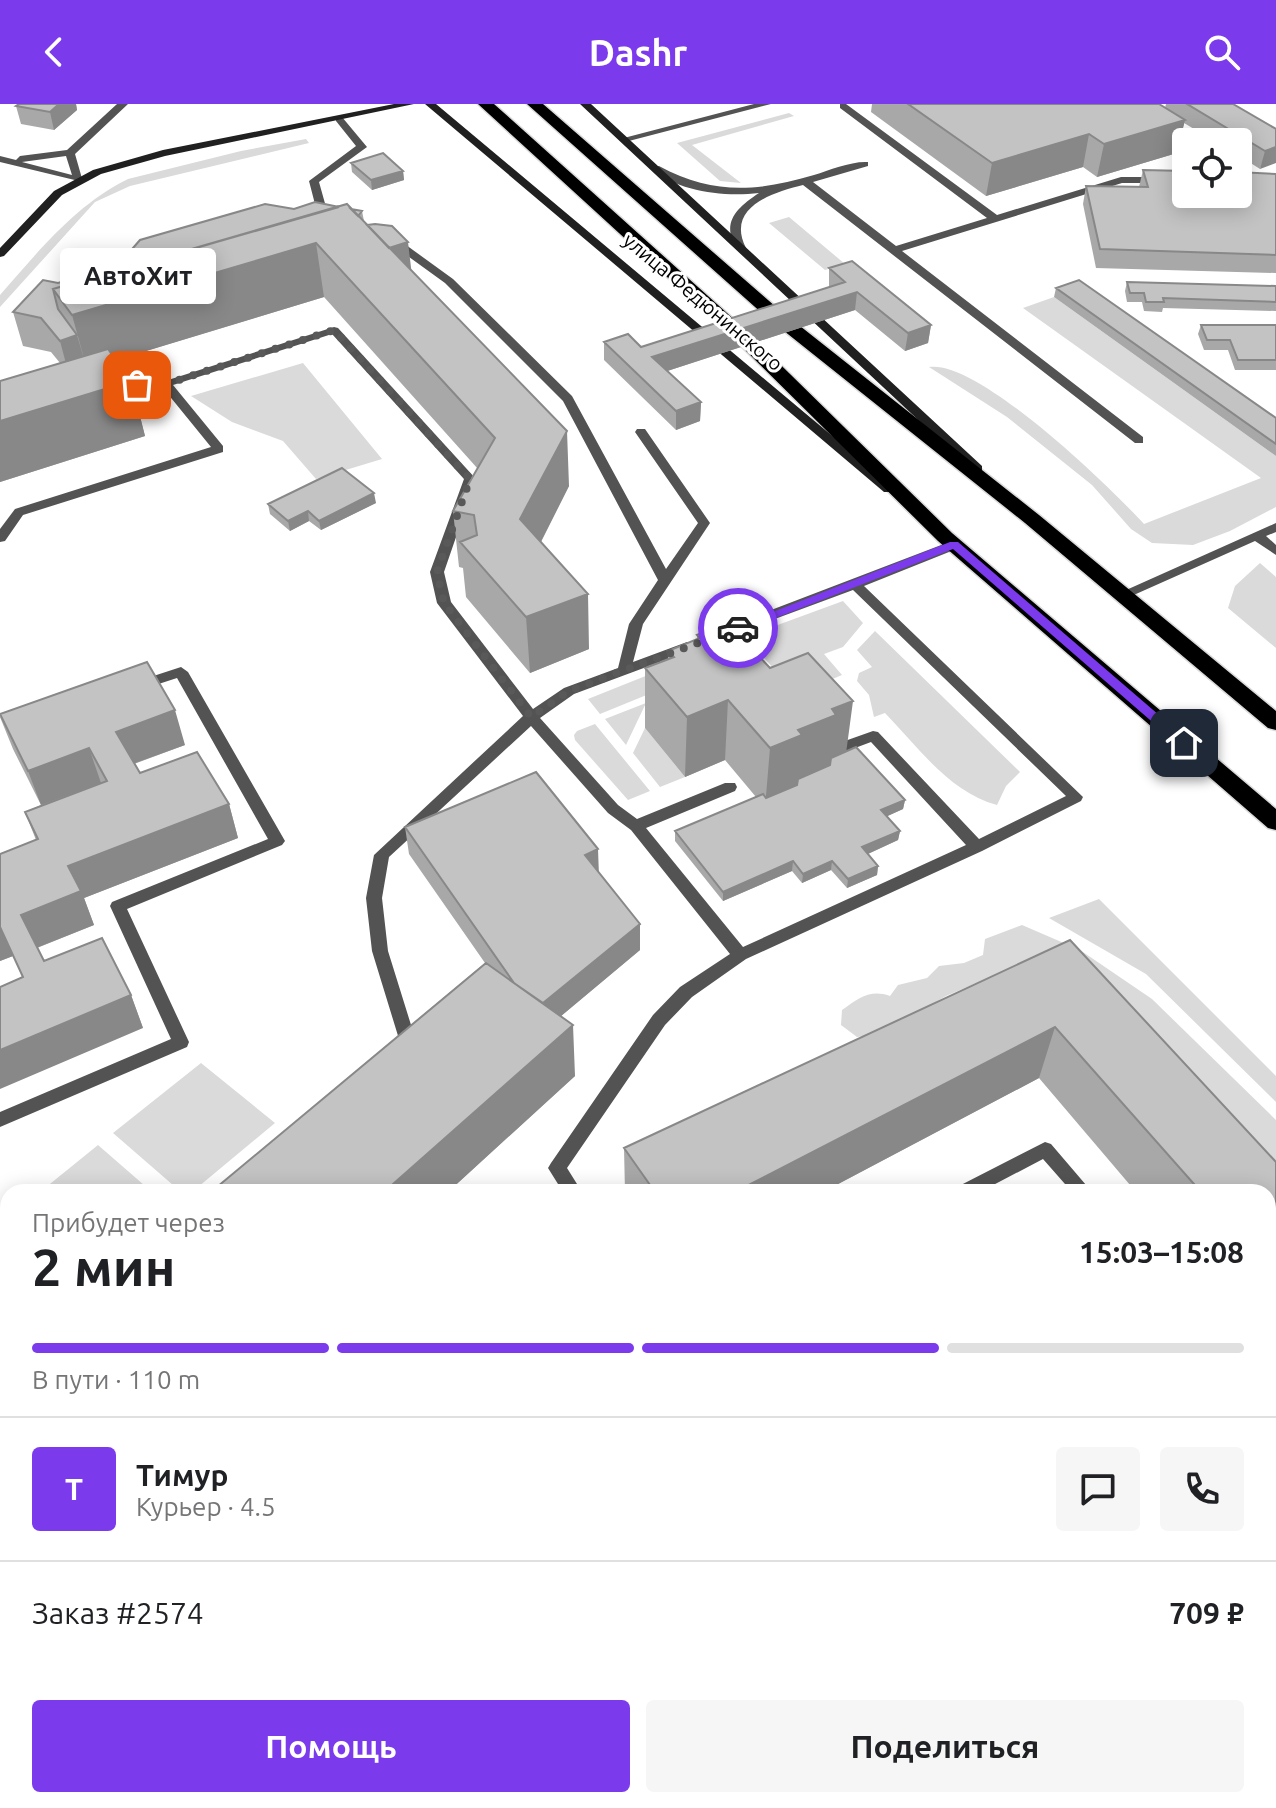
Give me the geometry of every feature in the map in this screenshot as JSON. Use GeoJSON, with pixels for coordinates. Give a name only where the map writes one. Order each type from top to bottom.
{"type":"FeatureCollection","features":[{"type":"Feature","properties":{"kind":"highway","name":"улица Федюнинского"},"geometry":{"type":"LineString","coordinates":[[485,104],[731,326],[950,541],[1276,822]]}},
{"type":"Feature","properties":{"kind":"highway","name":"улица Федюнинского"},"geometry":{"type":"LineString","coordinates":[[534,104],[770,311],[1032,519],[1276,723]]}},
{"type":"Feature","properties":{"kind":"main road"},"geometry":{"type":"LineString","coordinates":[[0,254],[58,193],[79,180],[163,153],[409,104]]}},
{"type":"Feature","properties":{"kind":"main road","name":"улица Федюнинского"},"geometry":{"type":"LineString","coordinates":[[430,104],[950,541]]}},
{"type":"Feature","properties":{"kind":"main road","name":"улица Федюнинского"},"geometry":{"type":"LineString","coordinates":[[585,104],[1032,519]]}},
{"type":"Feature","properties":{"kind":"lane"},"geometry":{"type":"LineString","coordinates":[[5,160],[70,153],[123,104]]}},
{"type":"Feature","properties":{"kind":"lane"},"geometry":{"type":"LineString","coordinates":[[625,139],[766,104]]}},
{"type":"Feature","properties":{"kind":"lane"},"geometry":{"type":"LineString","coordinates":[[828,104],[848,105],[995,219]]}},
{"type":"Feature","properties":{"kind":"lane"},"geometry":{"type":"LineString","coordinates":[[1126,104],[1172,131]]}},
{"type":"Feature","properties":{"kind":"lane"},"geometry":{"type":"LineString","coordinates":[[339,119],[362,147],[314,181],[321,208],[340,221]]}},
{"type":"Feature","properties":{"kind":"lane"},"geometry":{"type":"LineString","coordinates":[[70,153],[79,180]]}},
{"type":"Feature","properties":{"kind":"lane"},"geometry":{"type":"LineString","coordinates":[[5,160],[79,180]]}},
{"type":"Feature","properties":{"kind":"lane"},"geometry":{"type":"LineString","coordinates":[[655,168],[681,182],[707,190],[739,193],[772,190],[864,164]]}},
{"type":"Feature","properties":{"kind":"lane"},"geometry":{"type":"LineString","coordinates":[[895,250],[1121,180],[1172,180]]}},
{"type":"Feature","properties":{"kind":"lane"},"geometry":{"type":"LineString","coordinates":[[805,181],[1139,440]]}},
{"type":"Feature","properties":{"kind":"lane"},"geometry":{"type":"LineString","coordinates":[[741,248],[734,236],[734,222],[750,203],[772,190]]}},
{"type":"Feature","properties":{"kind":"lane"},"geometry":{"type":"LineString","coordinates":[[381,234],[449,281],[568,399],[665,580]]}},
{"type":"Feature","properties":{"kind":"lane"},"geometry":{"type":"LineString","coordinates":[[93,385],[166,384],[334,330],[470,479],[437,572],[444,603],[531,717],[613,809],[636,826],[740,955]]}},
{"type":"Feature","properties":{"kind":"lane"},"geometry":{"type":"LineString","coordinates":[[0,538],[19,512],[219,449],[166,384]]}},
{"type":"Feature","properties":{"kind":"lane"},"geometry":{"type":"LineString","coordinates":[[624,671],[636,624],[704,523],[641,432]]}},
{"type":"Feature","properties":{"kind":"lane"},"geometry":{"type":"LineString","coordinates":[[1122,595],[1276,527]]}},
{"type":"Feature","properties":{"kind":"lane"},"geometry":{"type":"LineString","coordinates":[[1257,536],[1276,551]]}},
{"type":"Feature","properties":{"kind":"lane"},"geometry":{"type":"LineString","coordinates":[[385,1061],[408,1041],[380,951],[374,898],[382,855],[531,717],[569,691],[855,585],[950,541]]}},
{"type":"Feature","properties":{"kind":"lane"},"geometry":{"type":"LineString","coordinates":[[568,1184],[557,1168],[659,1020],[686,992],[740,955],[977,847],[1076,797],[855,585]]}},
{"type":"Feature","properties":{"kind":"lane"},"geometry":{"type":"LineString","coordinates":[[0,1120],[181,1042],[118,906],[277,841],[181,672],[120,691]]}},
{"type":"Feature","properties":{"kind":"lane"},"geometry":{"type":"LineString","coordinates":[[847,746],[873,736],[977,847]]}},
{"type":"Feature","properties":{"kind":"lane"},"geometry":{"type":"LineString","coordinates":[[636,826],[730,787]]}},
{"type":"Feature","properties":{"kind":"lane"},"geometry":{"type":"LineString","coordinates":[[978,1184],[1045,1149],[1076,1184]]}},
{"type":"Feature","properties":{"kind":"shaded area"},"geometry":{"type":"Polygon","coordinates":[[[789,113],[794,116],[692,145],[741,183],[720,181],[677,143],[789,113]]]}},
{"type":"Feature","properties":{"kind":"shaded area"},"geometry":{"type":"Polygon","coordinates":[[[306,139],[309,143],[130,186],[95,202],[0,307],[0,295],[58,231],[91,202],[128,179],[241,151],[306,139]]]}},
{"type":"Feature","properties":{"kind":"shaded area"},"geometry":{"type":"Polygon","coordinates":[[[789,217],[845,264],[825,270],[769,223],[789,217]]]}},
{"type":"Feature","properties":{"kind":"shaded area"},"geometry":{"type":"Polygon","coordinates":[[[1054,297],[1276,456],[1276,507],[1230,531],[1193,545],[1152,543],[1131,529],[1092,485],[1007,417],[929,367],[951,370],[1010,403],[1074,456],[1144,524],[1261,478],[1023,308],[1054,297]]]}},
{"type":"Feature","properties":{"kind":"shaded area"},"geometry":{"type":"Polygon","coordinates":[[[303,363],[382,459],[316,479],[283,441],[232,422],[191,396],[303,363]]]}},
{"type":"Feature","properties":{"kind":"shaded area"},"geometry":{"type":"Polygon","coordinates":[[[1260,563],[1276,577],[1276,648],[1228,608],[1235,586],[1260,563]]]}},
{"type":"Feature","properties":{"kind":"shaded area"},"geometry":{"type":"Polygon","coordinates":[[[843,601],[863,623],[843,647],[824,654],[842,675],[797,694],[745,637],[843,601]]]}},
{"type":"Feature","properties":{"kind":"shaded area"},"geometry":{"type":"Polygon","coordinates":[[[875,631],[1020,772],[1006,786],[997,805],[980,799],[949,779],[885,713],[874,717],[869,695],[857,681],[859,673],[872,667],[857,650],[875,631]]]}},
{"type":"Feature","properties":{"kind":"shaded area"},"geometry":{"type":"Polygon","coordinates":[[[653,673],[649,694],[600,714],[588,699],[653,673]]]}},
{"type":"Feature","properties":{"kind":"shaded area"},"geometry":{"type":"Polygon","coordinates":[[[646,703],[626,745],[605,719],[646,703]]]}},
{"type":"Feature","properties":{"kind":"shaded area"},"geometry":{"type":"Polygon","coordinates":[[[595,724],[650,791],[628,800],[575,740],[577,731],[595,724]]]}},
{"type":"Feature","properties":{"kind":"shaded area"},"geometry":{"type":"Polygon","coordinates":[[[645,728],[685,777],[660,787],[633,753],[645,728]]]}},
{"type":"Feature","properties":{"kind":"shaded area"},"geometry":{"type":"Polygon","coordinates":[[[1099,899],[1276,1076],[1276,1102],[1146,974],[1049,918],[1099,899]]]}},
{"type":"Feature","properties":{"kind":"shaded area"},"geometry":{"type":"Polygon","coordinates":[[[1022,925],[1080,950],[1152,999],[1276,1120],[1276,1184],[1260,1184],[1042,955],[946,996],[877,1035],[857,1037],[841,1025],[842,1010],[859,998],[871,994],[890,996],[898,985],[927,978],[939,966],[964,963],[983,955],[985,939],[1022,925]]]}},
{"type":"Feature","properties":{"kind":"shaded area"},"geometry":{"type":"Polygon","coordinates":[[[201,1063],[275,1123],[202,1184],[172,1184],[113,1133],[201,1063]]]}},
{"type":"Feature","properties":{"kind":"shaded area"},"geometry":{"type":"Polygon","coordinates":[[[98,1145],[143,1184],[50,1184],[98,1145]]]}},
{"type":"Feature","properties":{"kind":"building"},"geometry":{"type":"Polygon","coordinates":[[[59,104],[50,112],[16,106],[59,104]]]}},
{"type":"Feature","properties":{"kind":"building"},"geometry":{"type":"Polygon","coordinates":[[[908,104],[1159,104],[1185,120],[1104,144],[1089,134],[992,163],[908,104]]]}},
{"type":"Feature","properties":{"kind":"building"},"geometry":{"type":"Polygon","coordinates":[[[1187,104],[1233,104],[1276,129],[1276,147],[1265,151],[1252,143],[1252,128],[1227,128],[1187,104]]]}},
{"type":"Feature","properties":{"kind":"building"},"geometry":{"type":"Polygon","coordinates":[[[383,153],[403,171],[371,180],[351,163],[383,153]]]}},
{"type":"Feature","properties":{"kind":"building"},"geometry":{"type":"Polygon","coordinates":[[[1143,170],[1172,171],[1172,208],[1252,208],[1252,173],[1276,174],[1276,255],[1100,249],[1086,186],[1148,187],[1143,170]]]}},
{"type":"Feature","properties":{"kind":"building"},"geometry":{"type":"Polygon","coordinates":[[[315,202],[339,207],[53,289],[58,309],[77,335],[60,341],[41,318],[13,312],[43,280],[58,283],[119,264],[140,240],[265,204],[294,209],[315,202]]]}},
{"type":"Feature","properties":{"kind":"building"},"geometry":{"type":"Polygon","coordinates":[[[347,204],[567,431],[520,519],[588,594],[526,617],[460,542],[477,535],[474,515],[453,511],[495,438],[316,243],[72,315],[53,289],[347,204]]]}},
{"type":"Feature","properties":{"kind":"building"},"geometry":{"type":"Polygon","coordinates":[[[367,225],[392,226],[408,242],[389,248],[367,225]]]}},
{"type":"Feature","properties":{"kind":"building"},"geometry":{"type":"Polygon","coordinates":[[[852,261],[931,325],[908,333],[857,292],[652,357],[701,402],[676,411],[604,342],[628,334],[641,347],[845,282],[829,268],[852,261]]]}},
{"type":"Feature","properties":{"kind":"building"},"geometry":{"type":"Polygon","coordinates":[[[1079,280],[1276,418],[1276,444],[1056,288],[1079,280]]]}},
{"type":"Feature","properties":{"kind":"building"},"geometry":{"type":"Polygon","coordinates":[[[1127,282],[1276,286],[1276,302],[1163,298],[1164,302],[1146,302],[1144,293],[1130,293],[1127,282]]]}},
{"type":"Feature","properties":{"kind":"building"},"geometry":{"type":"Polygon","coordinates":[[[1201,325],[1276,325],[1276,360],[1238,360],[1230,340],[1207,340],[1201,325]]]}},
{"type":"Feature","properties":{"kind":"building"},"geometry":{"type":"Polygon","coordinates":[[[108,349],[131,381],[0,421],[0,381],[108,349]]]}},
{"type":"Feature","properties":{"kind":"building"},"geometry":{"type":"Polygon","coordinates":[[[342,468],[374,493],[319,521],[308,511],[288,521],[268,504],[342,468]]]}},
{"type":"Feature","properties":{"kind":"building"},"geometry":{"type":"Polygon","coordinates":[[[728,623],[770,668],[808,653],[853,701],[832,709],[836,715],[798,730],[802,735],[770,748],[728,700],[687,717],[645,668],[674,657],[668,651],[700,638],[697,635],[728,623]]]}},
{"type":"Feature","properties":{"kind":"building"},"geometry":{"type":"Polygon","coordinates":[[[147,662],[175,710],[116,732],[140,773],[197,752],[229,804],[68,866],[81,891],[21,915],[44,961],[102,938],[131,995],[0,1050],[0,987],[23,977],[0,927],[0,854],[38,839],[25,812],[107,781],[89,748],[28,771],[0,714],[147,662]]]}},
{"type":"Feature","properties":{"kind":"building"},"geometry":{"type":"Polygon","coordinates":[[[856,747],[905,800],[881,810],[900,831],[862,847],[878,866],[848,879],[832,861],[803,874],[793,861],[723,892],[675,831],[763,794],[766,798],[797,785],[798,779],[830,765],[831,758],[856,747]]]}},
{"type":"Feature","properties":{"kind":"building"},"geometry":{"type":"Polygon","coordinates":[[[536,772],[598,849],[585,855],[640,924],[543,1003],[514,983],[405,827],[536,772]]]}},
{"type":"Feature","properties":{"kind":"building"},"geometry":{"type":"Polygon","coordinates":[[[1070,940],[1276,1162],[1276,1184],[1194,1184],[1055,1027],[751,1184],[649,1184],[624,1148],[1070,940]]]}},
{"type":"Feature","properties":{"kind":"building"},"geometry":{"type":"Polygon","coordinates":[[[486,963],[573,1025],[393,1184],[221,1184],[486,963]]]}},
{"type":"Feature","properties":{"kind":"way so far"},"geometry":{"type":"LineString","coordinates":[[137,385],[166,384],[334,330],[470,479],[437,572],[444,603],[531,717],[569,691],[738,628]]}},
{"type":"Feature","properties":{"kind":"place","name":"АвтоХит"},"geometry":{"type":"Point","coordinates":[137,385]}},
{"type":"Feature","properties":{"kind":"route"},"geometry":{"type":"LineString","coordinates":[[738,628],[954,545],[1184,743]]}}]}
